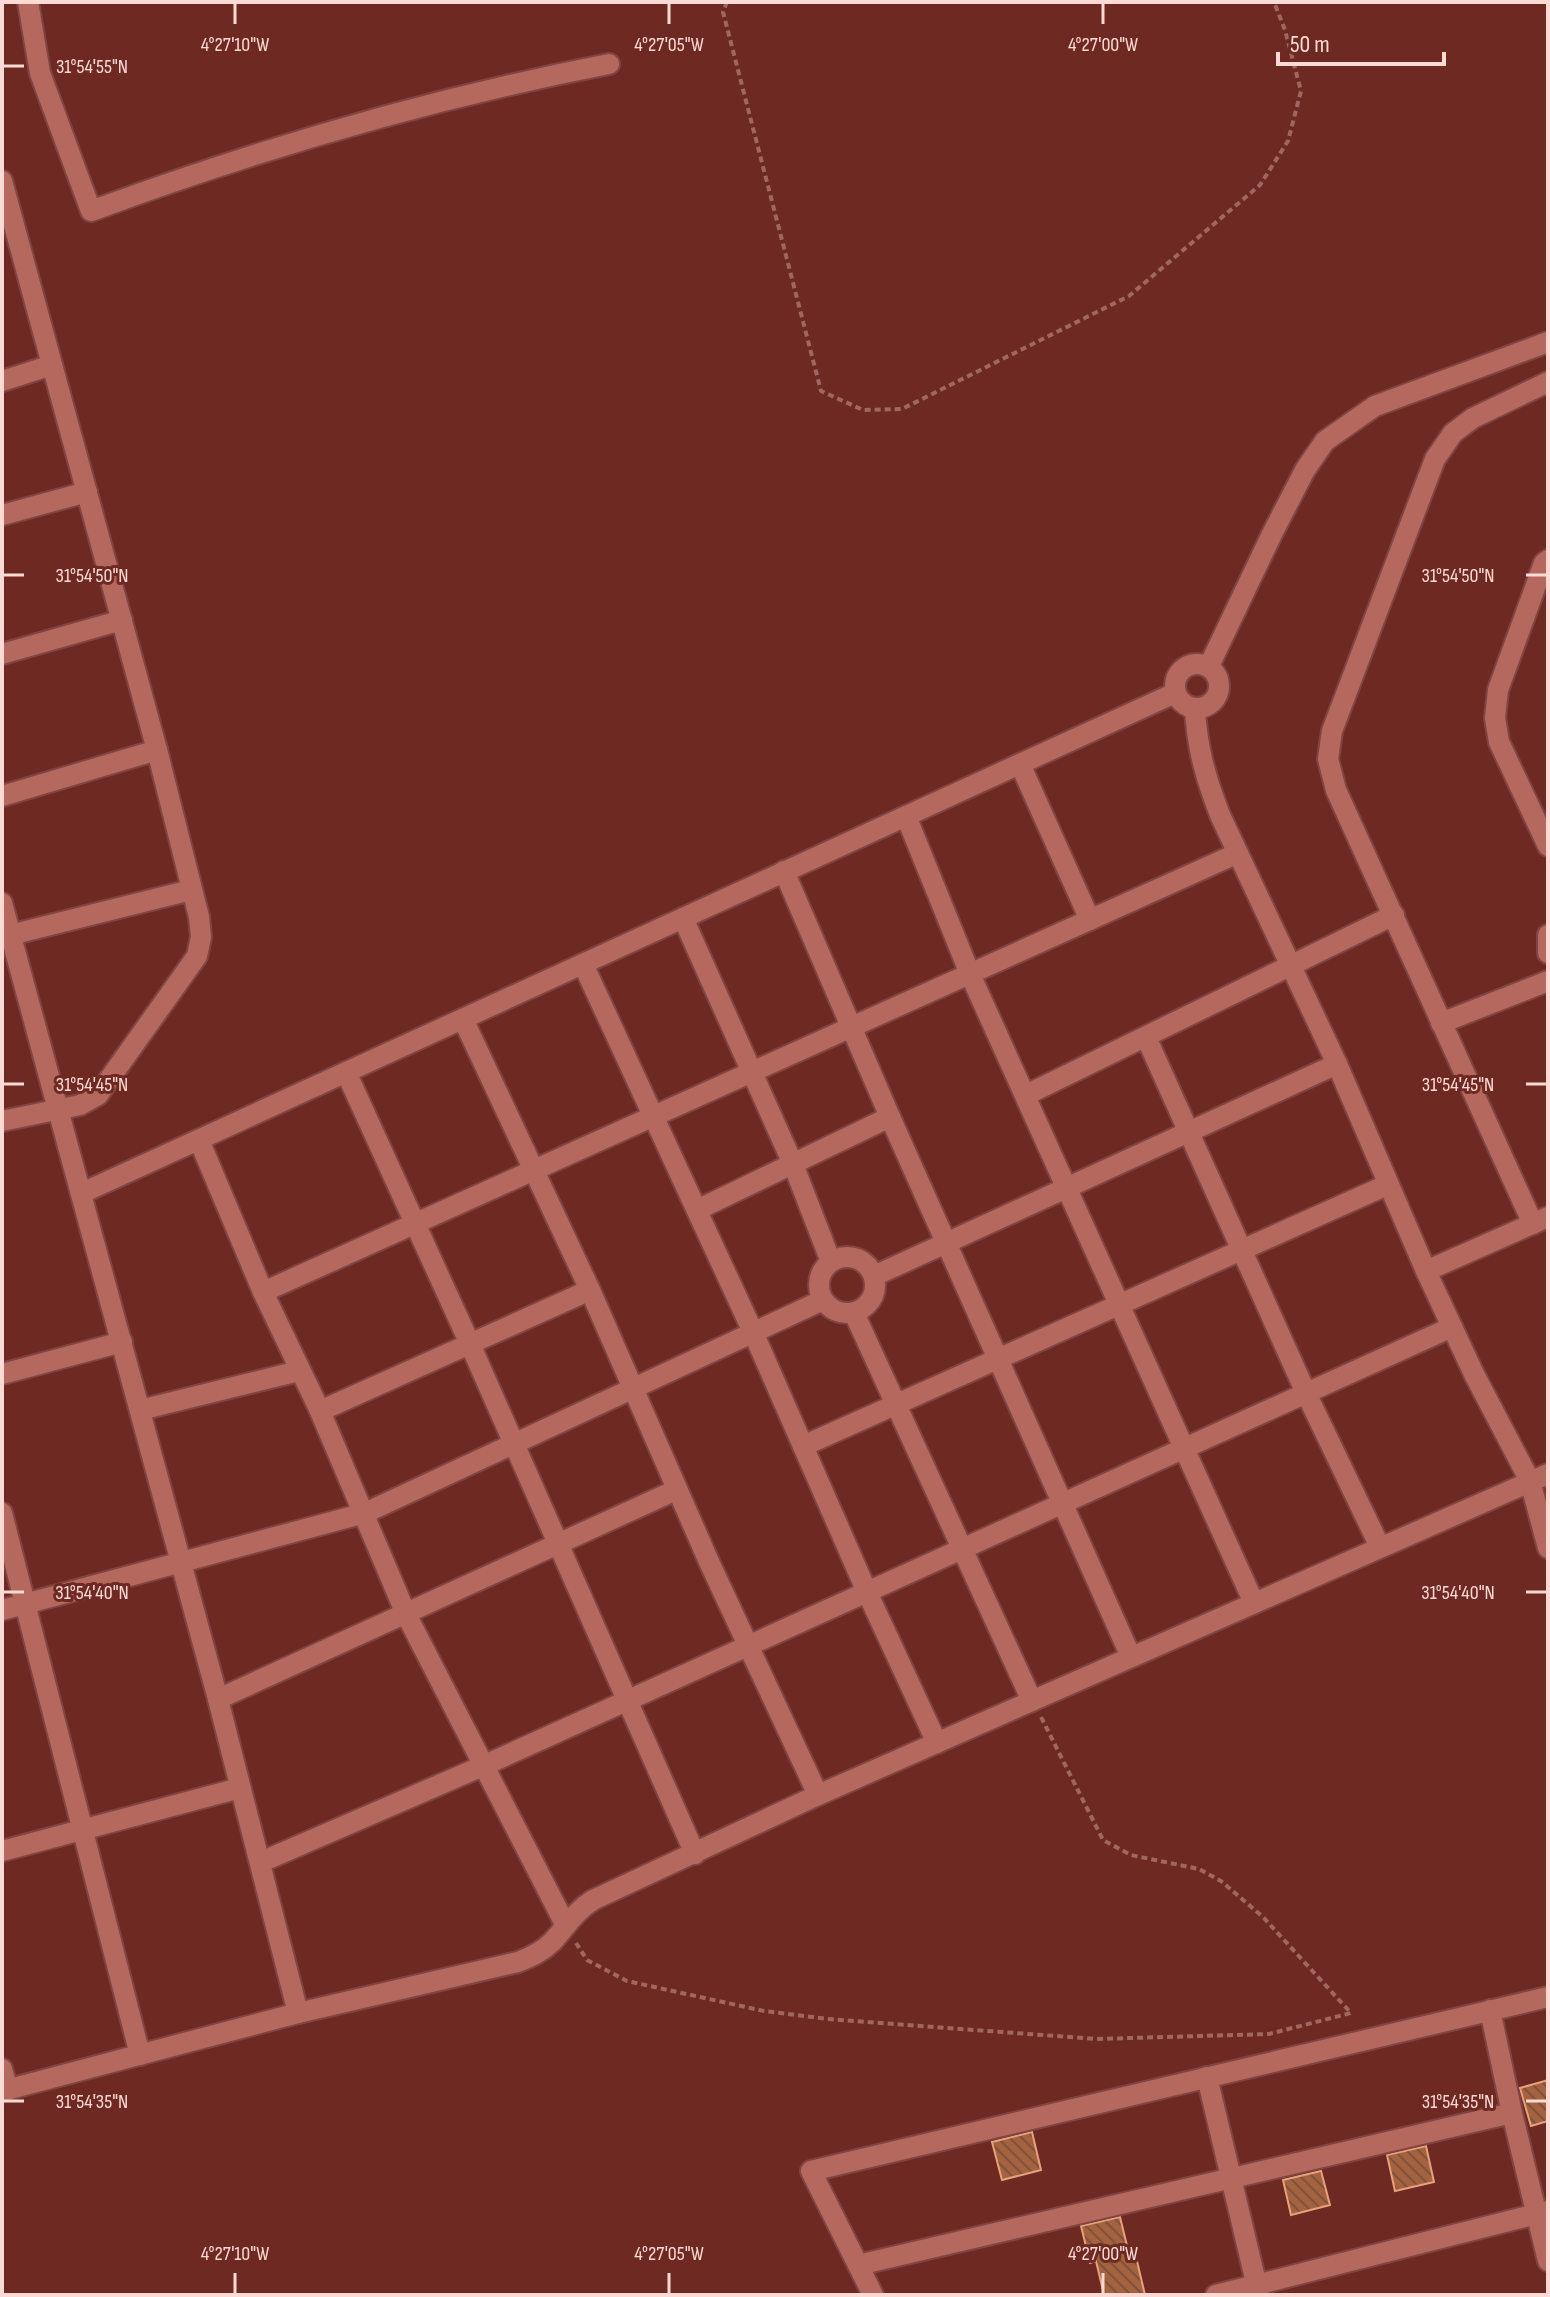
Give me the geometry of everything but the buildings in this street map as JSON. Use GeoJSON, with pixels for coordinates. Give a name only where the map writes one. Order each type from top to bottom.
{"type":"FeatureCollection","features":[{"type":"Feature","properties":{"kind":"street"},"geometry":{"type":"LineString","coordinates":[[28,2],[40,73],[91,211],[177,179],[313,137],[536,78],[609,64]]}},
{"type":"Feature","properties":{"kind":"street"},"geometry":{"type":"LineString","coordinates":[[2,181],[9,237],[52,365],[87,492],[157,750],[199,917],[201,937],[197,956],[98,1095],[80,1105],[2,1121]]}},
{"type":"Feature","properties":{"kind":"street"},"geometry":{"type":"LineString","coordinates":[[1209,666],[1278,521],[1305,470],[1325,441],[1375,406],[1548,342]]}},
{"type":"Feature","properties":{"kind":"street"},"geometry":{"type":"LineString","coordinates":[[2,381],[52,365]]}},
{"type":"Feature","properties":{"kind":"street"},"geometry":{"type":"LineString","coordinates":[[1426,1271],[1540,1221],[1441,1023],[1336,790],[1328,759],[1332,731],[1435,459],[1453,433],[1473,418],[1548,382]]}},
{"type":"Feature","properties":{"kind":"street"},"geometry":{"type":"LineString","coordinates":[[2,515],[87,492]]}},
{"type":"Feature","properties":{"kind":"street"},"geometry":{"type":"LineString","coordinates":[[1548,560],[1544,563],[1498,690],[1495,718],[1499,742],[1548,846]]}},
{"type":"Feature","properties":{"kind":"street"},"geometry":{"type":"LineString","coordinates":[[2,654],[122,620]]}},
{"type":"Feature","properties":{"kind":"street"},"geometry":{"type":"LineString","coordinates":[[1198,663],[1209,666],[1217,675],[1220,687],[1216,698],[1207,706],[1195,709],[1182,704],[1175,693],[1174,682],[1179,671],[1187,665],[1198,663]]}},
{"type":"Feature","properties":{"kind":"street"},"geometry":{"type":"LineString","coordinates":[[82,1193],[1175,693]]}},
{"type":"Feature","properties":{"kind":"street"},"geometry":{"type":"LineString","coordinates":[[1195,709],[1197,743],[1204,776],[1236,854],[1337,1064],[1387,1185],[1452,1327],[1539,1478],[1548,1548]]}},
{"type":"Feature","properties":{"kind":"street"},"geometry":{"type":"LineString","coordinates":[[2,796],[157,750]]}},
{"type":"Feature","properties":{"kind":"street"},"geometry":{"type":"LineString","coordinates":[[1020,764],[1090,920]]}},
{"type":"Feature","properties":{"kind":"street"},"geometry":{"type":"LineString","coordinates":[[906,816],[970,974],[1254,1603]]}},
{"type":"Feature","properties":{"kind":"street"},"geometry":{"type":"LineString","coordinates":[[263,1292],[1236,854]]}},
{"type":"Feature","properties":{"kind":"street"},"geometry":{"type":"LineString","coordinates":[[784,871],[1131,1657]]}},
{"type":"Feature","properties":{"kind":"street"},"geometry":{"type":"LineString","coordinates":[[10,935],[191,890]]}},
{"type":"Feature","properties":{"kind":"street"},"geometry":{"type":"LineString","coordinates":[[2,903],[10,935],[12,981],[58,1109],[82,1193],[261,1862],[298,2013]]}},
{"type":"Feature","properties":{"kind":"street"},"geometry":{"type":"LineString","coordinates":[[1026,1095],[1394,915]]}},
{"type":"Feature","properties":{"kind":"street"},"geometry":{"type":"LineString","coordinates":[[683,918],[793,1164],[831,1262]]}},
{"type":"Feature","properties":{"kind":"street"},"geometry":{"type":"LineString","coordinates":[[1548,935],[1548,953]]}},
{"type":"Feature","properties":{"kind":"street"},"geometry":{"type":"LineString","coordinates":[[583,964],[753,1332],[937,1743]]}},
{"type":"Feature","properties":{"kind":"street"},"geometry":{"type":"LineString","coordinates":[[1441,1023],[1548,981]]}},
{"type":"Feature","properties":{"kind":"street"},"geometry":{"type":"LineString","coordinates":[[463,1019],[590,1290],[676,1490],[818,1795]]}},
{"type":"Feature","properties":{"kind":"street"},"geometry":{"type":"LineString","coordinates":[[1146,1037],[1306,1393],[1380,1547]]}},
{"type":"Feature","properties":{"kind":"street"},"geometry":{"type":"LineString","coordinates":[[874,1276],[1337,1064]]}},
{"type":"Feature","properties":{"kind":"street"},"geometry":{"type":"LineString","coordinates":[[346,1072],[695,1854]]}},
{"type":"Feature","properties":{"kind":"street"},"geometry":{"type":"LineString","coordinates":[[697,1210],[890,1117]]}},
{"type":"Feature","properties":{"kind":"street"},"geometry":{"type":"LineString","coordinates":[[199,1140],[263,1292],[365,1513],[406,1614],[565,1924]]}},
{"type":"Feature","properties":{"kind":"street"},"geometry":{"type":"LineString","coordinates":[[803,1446],[1387,1185]]}},
{"type":"Feature","properties":{"kind":"street"},"geometry":{"type":"LineString","coordinates":[[848,1257],[864,1262],[874,1276],[875,1291],[868,1305],[854,1313],[831,1309],[823,1300],[818,1286],[822,1272],[831,1262],[848,1257]]}},
{"type":"Feature","properties":{"kind":"street"},"geometry":{"type":"LineString","coordinates":[[320,1411],[590,1290]]}},
{"type":"Feature","properties":{"kind":"street"},"geometry":{"type":"LineString","coordinates":[[2,1610],[365,1513],[823,1300]]}},
{"type":"Feature","properties":{"kind":"street"},"geometry":{"type":"LineString","coordinates":[[854,1313],[1032,1701]]}},
{"type":"Feature","properties":{"kind":"street"},"geometry":{"type":"LineString","coordinates":[[261,1862],[485,1765],[1452,1327]]}},
{"type":"Feature","properties":{"kind":"street"},"geometry":{"type":"LineString","coordinates":[[2,1374],[122,1342]]}},
{"type":"Feature","properties":{"kind":"street"},"geometry":{"type":"LineString","coordinates":[[140,1410],[299,1371]]}},
{"type":"Feature","properties":{"kind":"street"},"geometry":{"type":"LineString","coordinates":[[2,2069],[5,2090],[298,2013],[518,1962],[545,1947],[565,1924],[593,1900],[818,1795],[1539,1478]]}},
{"type":"Feature","properties":{"kind":"street"},"geometry":{"type":"LineString","coordinates":[[218,1699],[676,1490]]}},
{"type":"Feature","properties":{"kind":"street"},"geometry":{"type":"LineString","coordinates":[[2,1513],[140,2055]]}},
{"type":"Feature","properties":{"kind":"street"},"geometry":{"type":"LineString","coordinates":[[2,1851],[240,1788]]}},
{"type":"Feature","properties":{"kind":"street"},"geometry":{"type":"LineString","coordinates":[[875,2294],[811,2171],[1548,1997]]}},
{"type":"Feature","properties":{"kind":"street"},"geometry":{"type":"LineString","coordinates":[[1490,2010],[1512,2113],[1542,2212],[1548,2261]]}},
{"type":"Feature","properties":{"kind":"street"},"geometry":{"type":"LineString","coordinates":[[1207,2077],[1258,2290]]}},
{"type":"Feature","properties":{"kind":"street"},"geometry":{"type":"LineString","coordinates":[[858,2265],[1512,2113]]}},
{"type":"Feature","properties":{"kind":"street"},"geometry":{"type":"LineString","coordinates":[[1216,2295],[1258,2290],[1542,2212]]}},
{"type":"Feature","properties":{"kind":"path"},"geometry":{"type":"LineString","coordinates":[[727,2],[723,12],[821,391],[863,410],[902,409],[1129,296],[1260,185],[1288,141],[1301,91],[1274,2]]}},
{"type":"Feature","properties":{"kind":"path"},"geometry":{"type":"LineString","coordinates":[[565,1924],[587,1960],[627,1981],[764,2011],[827,2019],[1052,2036],[1138,2039],[1269,2034],[1351,2013],[1263,1917],[1221,1881],[1199,1869],[1131,1855],[1103,1840],[1032,1701]]}}]}
